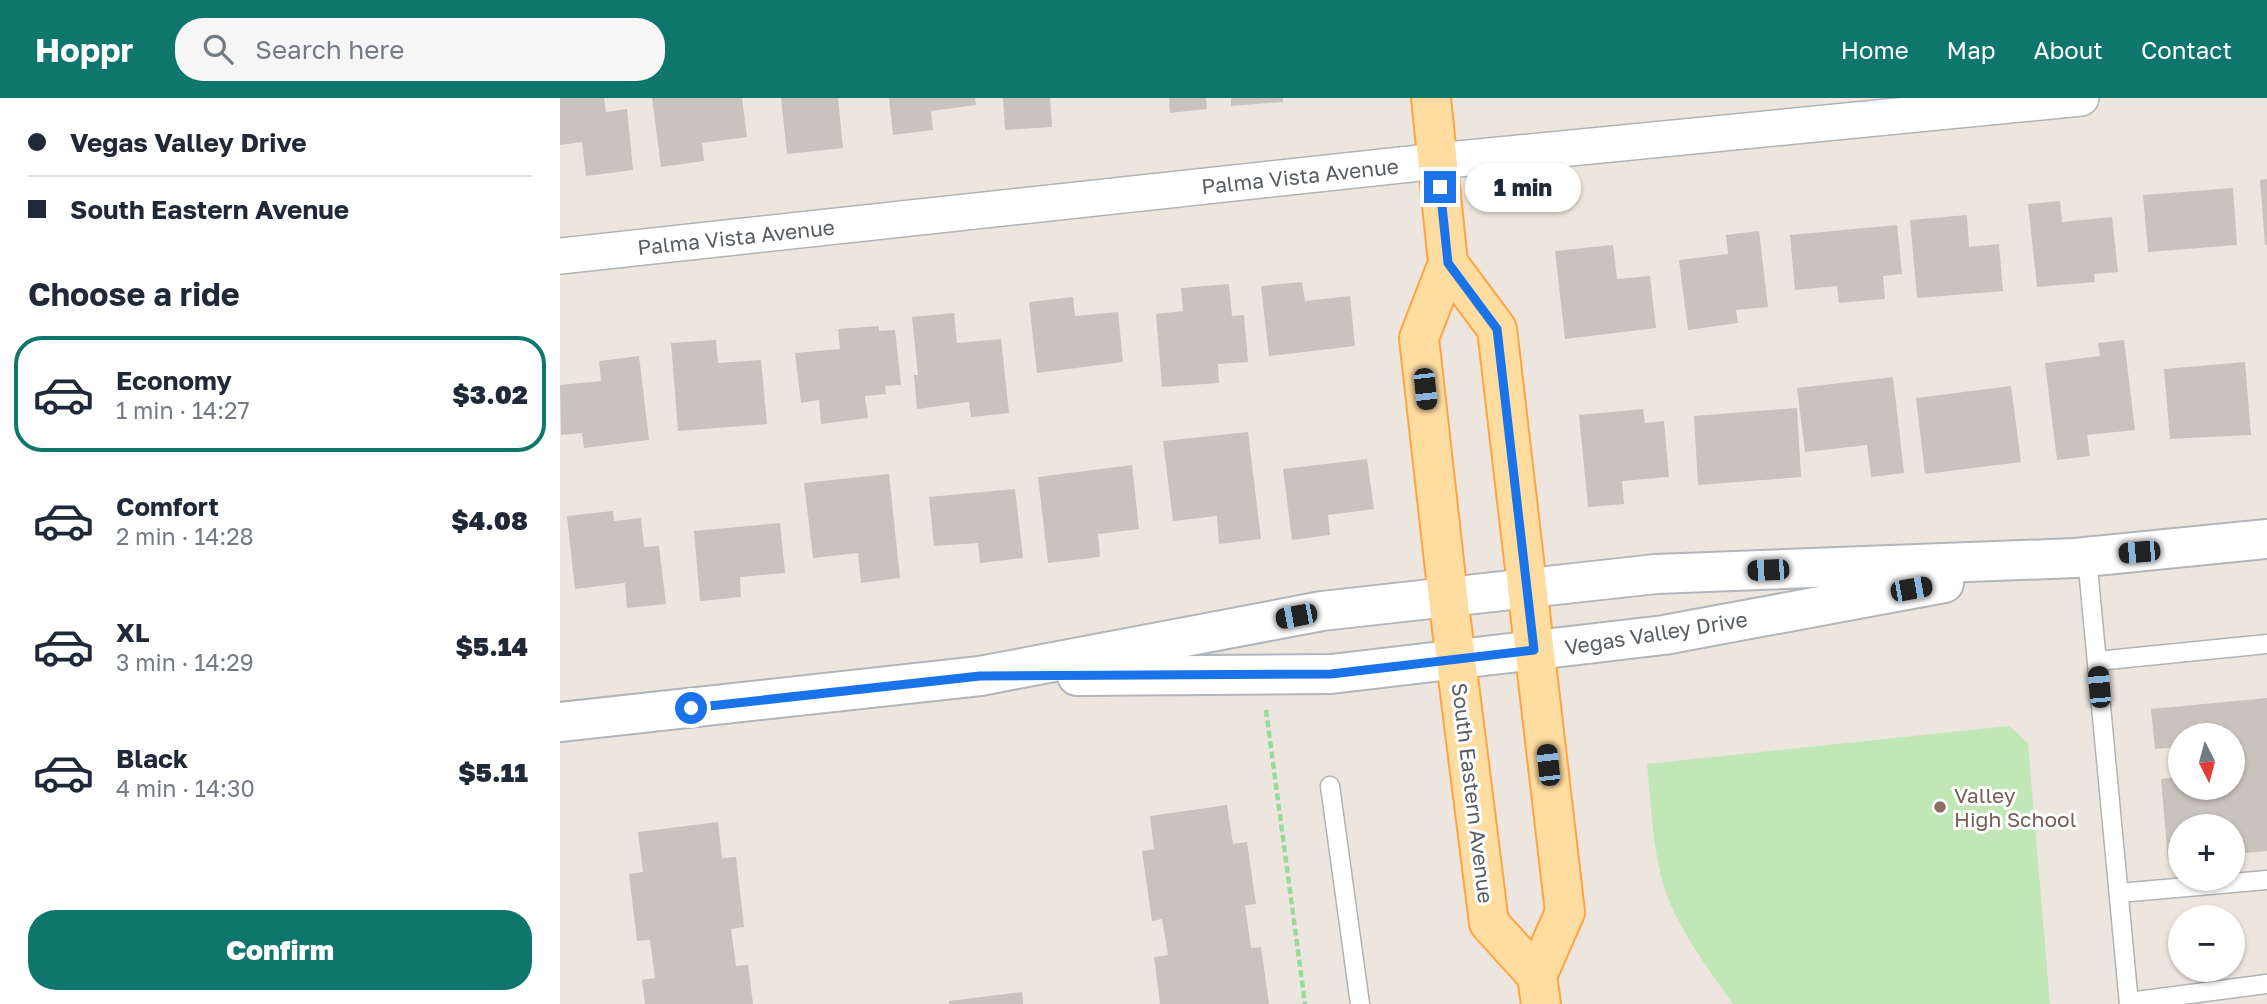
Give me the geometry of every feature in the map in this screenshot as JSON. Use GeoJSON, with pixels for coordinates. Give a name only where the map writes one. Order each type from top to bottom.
{"type":"FeatureCollection","features":[{"type":"Feature","properties":{"kind":"main road","name":"South Eastern Avenue"},"geometry":{"type":"LineString","coordinates":[[1431,98],[1448,263],[1419,338],[1448,597],[1489,923],[1539,990]]}},
{"type":"Feature","properties":{"kind":"main road","name":"South Eastern Avenue"},"geometry":{"type":"LineString","coordinates":[[1448,263],[1497,329],[1565,912],[1539,990]]}},
{"type":"Feature","properties":{"kind":"street","name":"Palma Vista Avenue"},"geometry":{"type":"LineString","coordinates":[[560,256],[1438,161],[2081,98]]}},
{"type":"Feature","properties":{"kind":"street","name":"Vegas Valley Drive"},"geometry":{"type":"LineString","coordinates":[[560,722],[980,676],[1322,611],[1448,597],[1656,575],[2081,557],[2267,539]]}},
{"type":"Feature","properties":{"kind":"street","name":"Vegas Valley Drive"},"geometry":{"type":"LineString","coordinates":[[980,676],[1331,674],[1664,635],[2081,557]]}},
{"type":"Feature","properties":{"kind":"lane"},"geometry":{"type":"LineString","coordinates":[[2081,557],[2097,661],[2129,1003],[2267,984]]}},
{"type":"Feature","properties":{"kind":"lane"},"geometry":{"type":"LineString","coordinates":[[2097,661],[2267,644]]}},
{"type":"Feature","properties":{"kind":"lane"},"geometry":{"type":"LineString","coordinates":[[1330,786],[1360,1004]]}},
{"type":"Feature","properties":{"kind":"lane"},"geometry":{"type":"LineString","coordinates":[[2119,893],[2267,880]]}},
{"type":"Feature","properties":{"kind":"path"},"geometry":{"type":"LineString","coordinates":[[1265,708],[1305,1004]]}},
{"type":"Feature","properties":{"kind":"green space"},"geometry":{"type":"Polygon","coordinates":[[[2009,726],[2028,743],[2050,1004],[1733,1004],[1683,930],[1664,887],[1654,835],[1647,764],[2009,726]]]}},
{"type":"Feature","properties":{"kind":"building"},"geometry":{"type":"Polygon","coordinates":[[[560,98],[604,98],[606,112],[627,109],[633,170],[586,176],[582,142],[560,145],[560,98]]]}},
{"type":"Feature","properties":{"kind":"building"},"geometry":{"type":"Polygon","coordinates":[[[652,98],[742,98],[747,137],[702,143],[704,161],[661,167],[652,98]]]}},
{"type":"Feature","properties":{"kind":"building"},"geometry":{"type":"Polygon","coordinates":[[[781,98],[838,98],[843,148],[787,154],[781,98]]]}},
{"type":"Feature","properties":{"kind":"building"},"geometry":{"type":"Polygon","coordinates":[[[889,98],[975,98],[976,105],[931,111],[933,130],[893,135],[889,98]]]}},
{"type":"Feature","properties":{"kind":"building"},"geometry":{"type":"Polygon","coordinates":[[[1003,98],[1050,98],[1052,127],[1005,130],[1003,98]]]}},
{"type":"Feature","properties":{"kind":"building"},"geometry":{"type":"Polygon","coordinates":[[[1169,98],[1206,98],[1207,109],[1170,113],[1169,98]]]}},
{"type":"Feature","properties":{"kind":"building"},"geometry":{"type":"Polygon","coordinates":[[[1231,98],[1283,98],[1283,102],[1231,106],[1231,98]]]}},
{"type":"Feature","properties":{"kind":"building"},"geometry":{"type":"Polygon","coordinates":[[[2267,179],[2267,245],[2265,245],[2260,180],[2267,179]]]}},
{"type":"Feature","properties":{"kind":"building"},"geometry":{"type":"Polygon","coordinates":[[[2233,188],[2237,245],[2148,252],[2143,195],[2233,188]]]}},
{"type":"Feature","properties":{"kind":"building"},"geometry":{"type":"Polygon","coordinates":[[[2060,201],[2062,222],[2112,217],[2118,272],[2094,274],[2095,282],[2037,287],[2028,204],[2060,201]]]}},
{"type":"Feature","properties":{"kind":"building"},"geometry":{"type":"Polygon","coordinates":[[[1967,215],[1969,247],[1999,244],[2003,291],[1917,298],[1910,220],[1967,215]]]}},
{"type":"Feature","properties":{"kind":"building"},"geometry":{"type":"Polygon","coordinates":[[[1897,225],[1902,274],[1883,276],[1885,299],[1839,303],[1837,286],[1795,290],[1790,235],[1897,225]]]}},
{"type":"Feature","properties":{"kind":"building"},"geometry":{"type":"Polygon","coordinates":[[[1759,231],[1768,307],[1736,310],[1738,323],[1688,330],[1679,260],[1728,254],[1726,235],[1759,231]]]}},
{"type":"Feature","properties":{"kind":"building"},"geometry":{"type":"Polygon","coordinates":[[[1613,245],[1617,279],[1650,276],[1656,328],[1565,339],[1555,251],[1613,245]]]}},
{"type":"Feature","properties":{"kind":"building"},"geometry":{"type":"Polygon","coordinates":[[[1302,282],[1305,301],[1350,296],[1355,346],[1269,356],[1261,286],[1302,282]]]}},
{"type":"Feature","properties":{"kind":"building"},"geometry":{"type":"Polygon","coordinates":[[[1229,284],[1232,316],[1244,315],[1248,362],[1218,364],[1219,383],[1162,387],[1156,314],[1183,311],[1181,288],[1229,284]]]}},
{"type":"Feature","properties":{"kind":"building"},"geometry":{"type":"Polygon","coordinates":[[[1073,297],[1075,316],[1118,312],[1123,362],[1037,373],[1029,302],[1073,297]]]}},
{"type":"Feature","properties":{"kind":"building"},"geometry":{"type":"Polygon","coordinates":[[[954,313],[957,343],[1001,339],[1009,413],[971,417],[969,402],[917,409],[914,375],[918,375],[912,317],[954,313]]]}},
{"type":"Feature","properties":{"kind":"building"},"geometry":{"type":"Polygon","coordinates":[[[879,326],[879,331],[895,330],[901,385],[885,386],[886,394],[865,396],[868,418],[821,424],[819,400],[801,403],[795,353],[840,349],[838,329],[879,326]]]}},
{"type":"Feature","properties":{"kind":"building"},"geometry":{"type":"Polygon","coordinates":[[[716,340],[718,363],[761,360],[767,424],[678,431],[671,343],[716,340]]]}},
{"type":"Feature","properties":{"kind":"building"},"geometry":{"type":"Polygon","coordinates":[[[2124,340],[2135,430],[2087,435],[2090,456],[2057,460],[2045,363],[2100,356],[2098,343],[2124,340]]]}},
{"type":"Feature","properties":{"kind":"building"},"geometry":{"type":"Polygon","coordinates":[[[639,356],[649,440],[584,448],[582,433],[561,435],[560,385],[601,381],[599,361],[639,356]]]}},
{"type":"Feature","properties":{"kind":"building"},"geometry":{"type":"Polygon","coordinates":[[[2245,362],[2251,435],[2170,439],[2164,369],[2245,362]]]}},
{"type":"Feature","properties":{"kind":"building"},"geometry":{"type":"Polygon","coordinates":[[[1893,377],[1904,473],[1871,477],[1867,445],[1805,452],[1797,388],[1893,377]]]}},
{"type":"Feature","properties":{"kind":"building"},"geometry":{"type":"Polygon","coordinates":[[[2011,386],[2021,462],[1925,474],[1916,398],[2011,386]]]}},
{"type":"Feature","properties":{"kind":"building"},"geometry":{"type":"Polygon","coordinates":[[[1797,408],[1801,477],[1698,485],[1694,416],[1797,408]]]}},
{"type":"Feature","properties":{"kind":"building"},"geometry":{"type":"Polygon","coordinates":[[[1643,409],[1645,423],[1664,421],[1669,477],[1622,481],[1624,504],[1588,507],[1579,415],[1643,409]]]}},
{"type":"Feature","properties":{"kind":"building"},"geometry":{"type":"Polygon","coordinates":[[[1248,432],[1261,539],[1219,544],[1217,516],[1173,521],[1163,441],[1248,432]]]}},
{"type":"Feature","properties":{"kind":"building"},"geometry":{"type":"Polygon","coordinates":[[[1367,459],[1374,509],[1328,515],[1330,535],[1292,540],[1283,469],[1367,459]]]}},
{"type":"Feature","properties":{"kind":"building"},"geometry":{"type":"Polygon","coordinates":[[[1132,465],[1139,529],[1098,534],[1100,557],[1048,563],[1038,477],[1132,465]]]}},
{"type":"Feature","properties":{"kind":"building"},"geometry":{"type":"Polygon","coordinates":[[[889,474],[900,578],[861,583],[858,553],[813,558],[804,483],[889,474]]]}},
{"type":"Feature","properties":{"kind":"building"},"geometry":{"type":"Polygon","coordinates":[[[1015,489],[1023,558],[980,563],[978,543],[934,546],[929,497],[1015,489]]]}},
{"type":"Feature","properties":{"kind":"building"},"geometry":{"type":"Polygon","coordinates":[[[613,511],[614,521],[641,518],[644,547],[659,546],[666,604],[627,608],[625,583],[575,589],[567,516],[613,511]]]}},
{"type":"Feature","properties":{"kind":"building"},"geometry":{"type":"Polygon","coordinates":[[[780,523],[785,573],[740,577],[741,597],[700,601],[694,531],[780,523]]]}},
{"type":"Feature","properties":{"kind":"building"},"geometry":{"type":"Polygon","coordinates":[[[2267,698],[2267,851],[2245,853],[2245,814],[2168,814],[2168,860],[2161,779],[2168,778],[2168,800],[2245,800],[2245,723],[2168,723],[2168,748],[2155,749],[2151,709],[2267,698]]]}},
{"type":"Feature","properties":{"kind":"building"},"geometry":{"type":"Polygon","coordinates":[[[1227,805],[1233,844],[1247,842],[1256,904],[1245,905],[1251,948],[1261,947],[1269,1004],[1160,1004],[1154,957],[1168,955],[1162,919],[1152,921],[1142,851],[1154,849],[1150,816],[1227,805]]]}},
{"type":"Feature","properties":{"kind":"building"},"geometry":{"type":"Polygon","coordinates":[[[718,822],[722,858],[736,857],[744,927],[731,929],[736,966],[748,965],[753,1004],[645,1004],[642,980],[655,978],[650,940],[637,941],[629,874],[643,872],[638,832],[718,822]]]}},
{"type":"Feature","properties":{"kind":"building"},"geometry":{"type":"Polygon","coordinates":[[[1022,992],[1023,1004],[949,1004],[949,1001],[1022,992]]]}},
{"type":"Feature","properties":{"kind":"place","name":"Valley High School"},"geometry":{"type":"Point","coordinates":[1940,807]}},
{"type":"Feature","properties":{"kind":"route"},"geometry":{"type":"LineString","coordinates":[[691,708],[980,676],[1331,674],[1534,650],[1497,329],[1448,263],[1440,187]]}}]}
